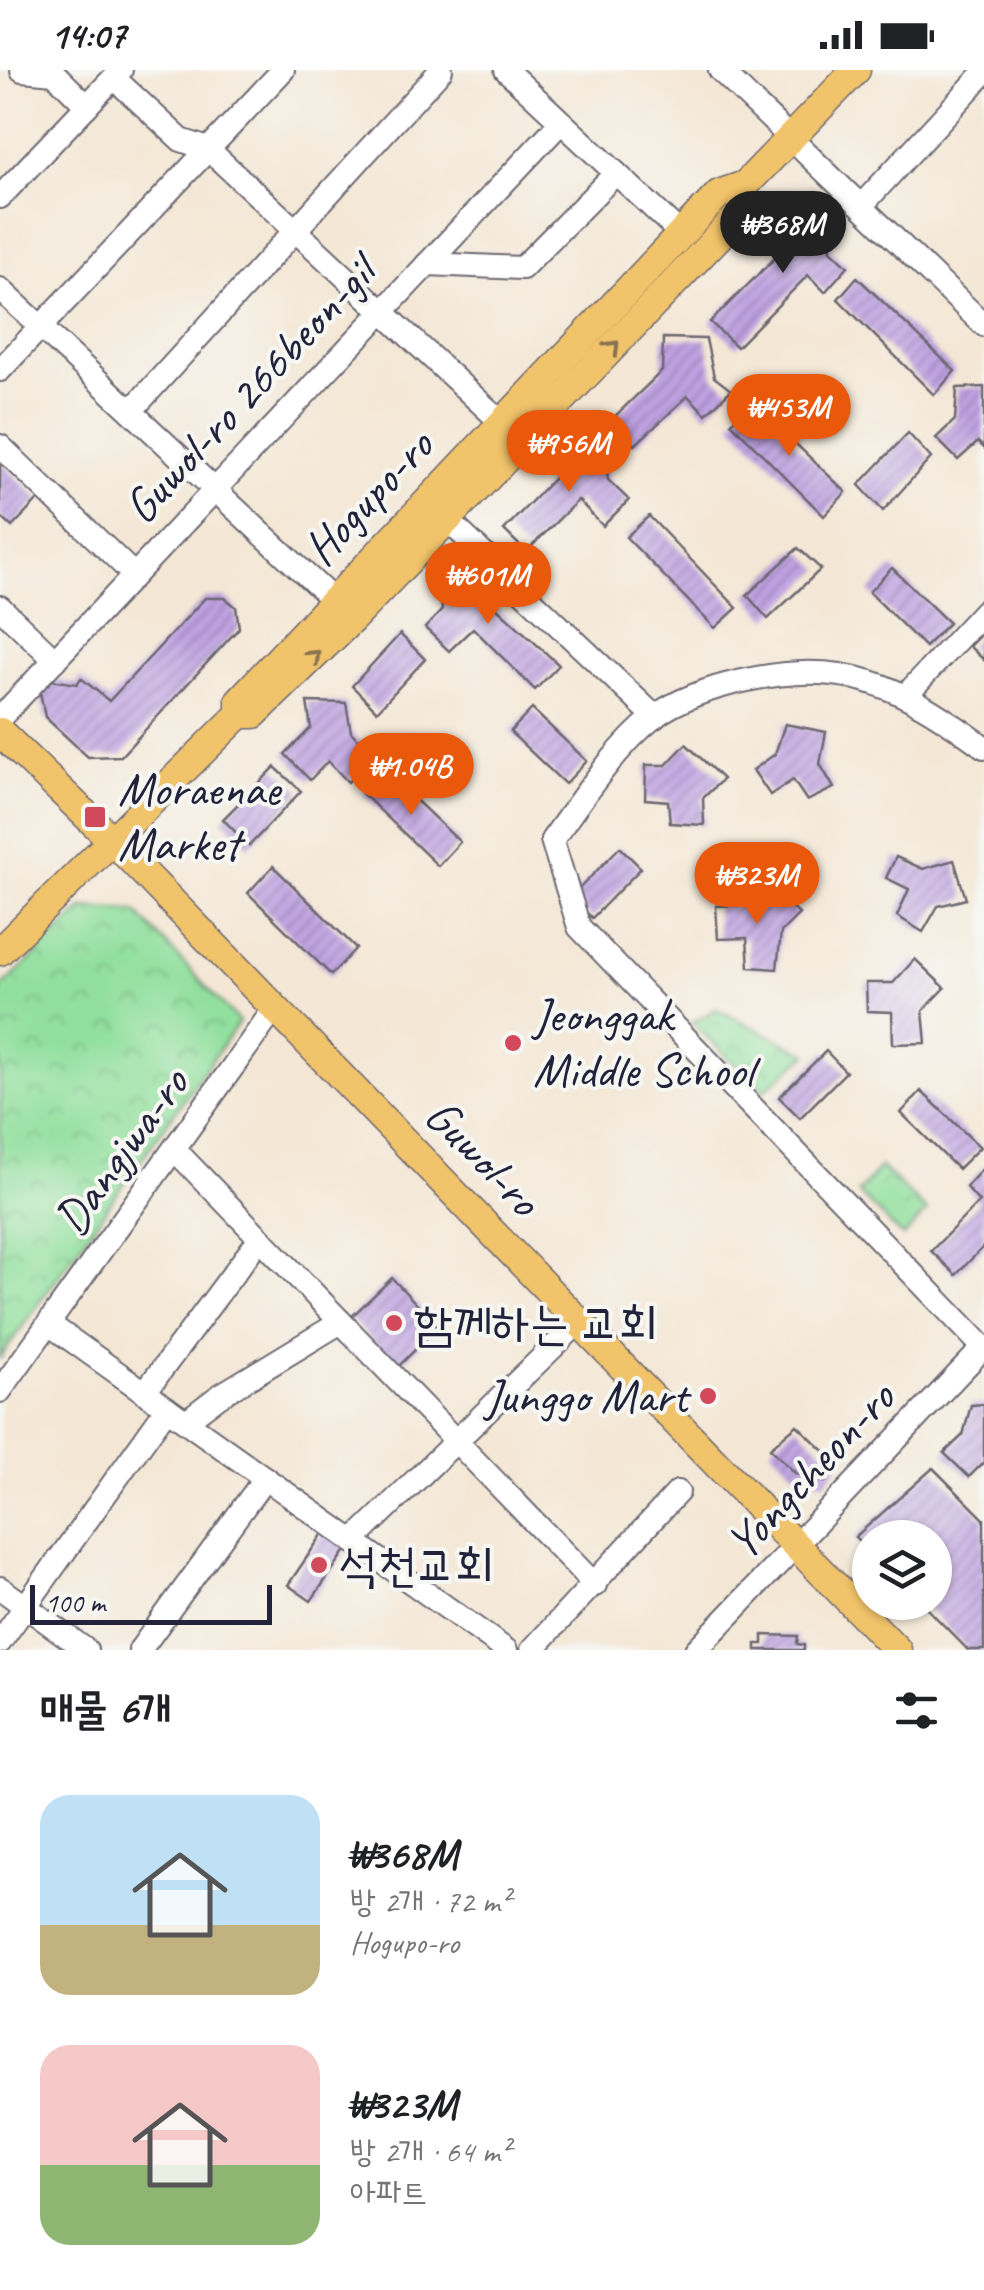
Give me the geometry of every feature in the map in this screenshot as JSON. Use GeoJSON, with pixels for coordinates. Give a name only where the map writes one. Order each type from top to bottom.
{"type":"FeatureCollection","features":[{"type":"Feature","properties":{"kind":"main road","name":"Hogupo-ro"},"geometry":{"type":"LineString","coordinates":[[240,714],[254,714],[437,510],[500,422],[719,194],[746,185],[856,70]]}},
{"type":"Feature","properties":{"kind":"main road","name":"Hogupo-ro"},"geometry":{"type":"LineString","coordinates":[[0,951],[240,714],[240,700],[334,600],[437,510],[742,212],[746,185]]}},
{"type":"Feature","properties":{"kind":"main road","name":"Guwol-ro"},"geometry":{"type":"LineString","coordinates":[[0,732],[114,842],[897,1650]]}},
{"type":"Feature","properties":{"kind":"street"},"geometry":{"type":"LineString","coordinates":[[22,70],[55,71],[87,106]]}},
{"type":"Feature","properties":{"kind":"street"},"geometry":{"type":"LineString","coordinates":[[0,370],[283,70]]}},
{"type":"Feature","properties":{"kind":"street"},"geometry":{"type":"LineString","coordinates":[[131,411],[298,232],[440,70]]}},
{"type":"Feature","properties":{"kind":"street"},"geometry":{"type":"LineString","coordinates":[[506,70],[681,234]]}},
{"type":"Feature","properties":{"kind":"street"},"geometry":{"type":"LineString","coordinates":[[720,70],[984,325]]}},
{"type":"Feature","properties":{"kind":"street"},"geometry":{"type":"LineString","coordinates":[[862,204],[984,73]]}},
{"type":"Feature","properties":{"kind":"street"},"geometry":{"type":"LineString","coordinates":[[0,197],[118,74],[182,140],[208,149],[500,422]]}},
{"type":"Feature","properties":{"kind":"street","name":"Guwol-ro 266beon-gil"},"geometry":{"type":"LineString","coordinates":[[0,718],[562,122]]}},
{"type":"Feature","properties":{"kind":"street"},"geometry":{"type":"LineString","coordinates":[[427,264],[522,268],[616,173]]}},
{"type":"Feature","properties":{"kind":"street"},"geometry":{"type":"LineString","coordinates":[[0,288],[334,600]]}},
{"type":"Feature","properties":{"kind":"street"},"geometry":{"type":"LineString","coordinates":[[0,446],[134,576]]}},
{"type":"Feature","properties":{"kind":"street"},"geometry":{"type":"LineString","coordinates":[[437,510],[655,717]]}},
{"type":"Feature","properties":{"kind":"street"},"geometry":{"type":"LineString","coordinates":[[0,607],[55,660]]}},
{"type":"Feature","properties":{"kind":"street"},"geometry":{"type":"LineString","coordinates":[[906,695],[984,611]]}},
{"type":"Feature","properties":{"kind":"street"},"geometry":{"type":"LineString","coordinates":[[984,746],[906,695],[844,672],[778,672],[716,687],[655,717],[592,785],[552,840],[580,927],[984,1348]]}},
{"type":"Feature","properties":{"kind":"street","name":"Dangjwa-ro"},"geometry":{"type":"LineString","coordinates":[[0,1392],[275,1008]]}},
{"type":"Feature","properties":{"kind":"street"},"geometry":{"type":"LineString","coordinates":[[174,1149],[595,1585]]}},
{"type":"Feature","properties":{"kind":"street"},"geometry":{"type":"LineString","coordinates":[[145,1392],[260,1238]]}},
{"type":"Feature","properties":{"kind":"street"},"geometry":{"type":"LineString","coordinates":[[353,1541],[580,1321]]}},
{"type":"Feature","properties":{"kind":"street"},"geometry":{"type":"LineString","coordinates":[[0,1642],[177,1415],[219,1396],[341,1322]]}},
{"type":"Feature","properties":{"kind":"street"},"geometry":{"type":"LineString","coordinates":[[48,1324],[506,1650]]}},
{"type":"Feature","properties":{"kind":"street","name":"Yongcheon-ro"},"geometry":{"type":"LineString","coordinates":[[696,1650],[984,1348]]}},
{"type":"Feature","properties":{"kind":"street"},"geometry":{"type":"LineString","coordinates":[[140,1650],[265,1478]]}},
{"type":"Feature","properties":{"kind":"street"},"geometry":{"type":"LineString","coordinates":[[532,1650],[678,1492]]}},
{"type":"Feature","properties":{"kind":"street"},"geometry":{"type":"LineString","coordinates":[[0,1588],[86,1650]]}},
{"type":"Feature","properties":{"kind":"green space"},"geometry":{"type":"Polygon","coordinates":[[[84,908],[135,911],[239,1022],[0,1358],[0,989],[84,908]]]}},
{"type":"Feature","properties":{"kind":"green space"},"geometry":{"type":"Polygon","coordinates":[[[716,1009],[808,1054],[763,1091],[692,1023],[716,1009]]]}},
{"type":"Feature","properties":{"kind":"green space"},"geometry":{"type":"Polygon","coordinates":[[[881,1167],[927,1211],[903,1237],[858,1193],[881,1167]]]}},
{"type":"Feature","properties":{"kind":"building"},"geometry":{"type":"Polygon","coordinates":[[[828,218],[831,250],[848,266],[825,292],[808,275],[737,347],[710,322],[781,252],[776,220],[828,218]]]}},
{"type":"Feature","properties":{"kind":"building"},"geometry":{"type":"Polygon","coordinates":[[[857,277],[955,371],[934,395],[838,299],[857,277]]]}},
{"type":"Feature","properties":{"kind":"building"},"geometry":{"type":"Polygon","coordinates":[[[663,338],[706,339],[714,377],[731,390],[706,414],[688,396],[635,445],[610,421],[662,371],[663,338]]]}},
{"type":"Feature","properties":{"kind":"building"},"geometry":{"type":"Polygon","coordinates":[[[984,387],[984,448],[978,442],[958,460],[936,438],[955,420],[957,388],[984,387]]]}},
{"type":"Feature","properties":{"kind":"building"},"geometry":{"type":"Polygon","coordinates":[[[751,401],[846,492],[824,516],[731,423],[751,401]]]}},
{"type":"Feature","properties":{"kind":"building"},"geometry":{"type":"Polygon","coordinates":[[[908,433],[931,458],[883,511],[859,485],[908,433]]]}},
{"type":"Feature","properties":{"kind":"building"},"geometry":{"type":"Polygon","coordinates":[[[556,448],[604,448],[608,480],[629,500],[603,526],[578,500],[526,552],[504,530],[555,477],[556,448]]]}},
{"type":"Feature","properties":{"kind":"building"},"geometry":{"type":"Polygon","coordinates":[[[0,462],[39,499],[12,527],[0,516],[0,462]]]}},
{"type":"Feature","properties":{"kind":"building"},"geometry":{"type":"Polygon","coordinates":[[[649,516],[737,608],[715,628],[626,537],[649,516]]]}},
{"type":"Feature","properties":{"kind":"building"},"geometry":{"type":"Polygon","coordinates":[[[798,548],[821,569],[768,619],[747,595],[798,548]]]}},
{"type":"Feature","properties":{"kind":"building"},"geometry":{"type":"Polygon","coordinates":[[[892,568],[949,623],[925,647],[869,592],[892,568]]]}},
{"type":"Feature","properties":{"kind":"building"},"geometry":{"type":"Polygon","coordinates":[[[489,576],[496,607],[559,665],[535,690],[473,628],[449,651],[425,628],[442,610],[439,580],[489,576]]]}},
{"type":"Feature","properties":{"kind":"building"},"geometry":{"type":"Polygon","coordinates":[[[205,598],[225,598],[236,607],[239,628],[121,756],[88,757],[45,717],[40,692],[51,680],[77,684],[81,678],[109,701],[205,598]]]}},
{"type":"Feature","properties":{"kind":"building"},"geometry":{"type":"Polygon","coordinates":[[[984,631],[984,660],[969,646],[984,631]]]}},
{"type":"Feature","properties":{"kind":"building"},"geometry":{"type":"Polygon","coordinates":[[[400,634],[425,659],[377,711],[352,686],[400,634]]]}},
{"type":"Feature","properties":{"kind":"building"},"geometry":{"type":"Polygon","coordinates":[[[307,702],[346,703],[351,732],[374,756],[348,782],[328,761],[310,780],[285,754],[311,728],[307,702]]]}},
{"type":"Feature","properties":{"kind":"building"},"geometry":{"type":"Polygon","coordinates":[[[532,709],[587,761],[565,784],[510,732],[532,709]]]}},
{"type":"Feature","properties":{"kind":"building"},"geometry":{"type":"Polygon","coordinates":[[[785,724],[826,732],[820,764],[834,788],[807,801],[793,780],[770,795],[753,770],[775,754],[785,724]]]}},
{"type":"Feature","properties":{"kind":"building"},"geometry":{"type":"Polygon","coordinates":[[[686,744],[723,779],[703,798],[704,825],[670,823],[668,801],[645,799],[646,765],[666,765],[686,744]]]}},
{"type":"Feature","properties":{"kind":"building"},"geometry":{"type":"Polygon","coordinates":[[[275,767],[301,791],[249,846],[223,819],[275,767]]]}},
{"type":"Feature","properties":{"kind":"building"},"geometry":{"type":"Polygon","coordinates":[[[384,770],[460,842],[438,866],[362,793],[384,770]]]}},
{"type":"Feature","properties":{"kind":"building"},"geometry":{"type":"Polygon","coordinates":[[[620,847],[641,868],[592,918],[571,897],[620,847]]]}},
{"type":"Feature","properties":{"kind":"building"},"geometry":{"type":"Polygon","coordinates":[[[896,857],[923,869],[954,860],[966,899],[938,906],[923,932],[897,916],[909,889],[886,878],[896,857]]]}},
{"type":"Feature","properties":{"kind":"building"},"geometry":{"type":"Polygon","coordinates":[[[273,866],[356,948],[331,975],[248,893],[273,866]]]}},
{"type":"Feature","properties":{"kind":"building"},"geometry":{"type":"Polygon","coordinates":[[[767,886],[799,914],[781,932],[777,969],[749,967],[747,938],[718,939],[716,906],[750,905],[767,886]]]}},
{"type":"Feature","properties":{"kind":"building"},"geometry":{"type":"Polygon","coordinates":[[[915,959],[945,988],[923,1011],[926,1043],[893,1044],[892,1012],[867,1011],[866,983],[893,983],[915,959]]]}},
{"type":"Feature","properties":{"kind":"building"},"geometry":{"type":"Polygon","coordinates":[[[826,1051],[846,1072],[800,1118],[779,1097],[826,1051]]]}},
{"type":"Feature","properties":{"kind":"building"},"geometry":{"type":"Polygon","coordinates":[[[921,1091],[980,1147],[958,1169],[901,1113],[921,1091]]]}},
{"type":"Feature","properties":{"kind":"building"},"geometry":{"type":"Polygon","coordinates":[[[984,1167],[984,1246],[956,1275],[931,1251],[979,1202],[966,1187],[984,1167]]]}},
{"type":"Feature","properties":{"kind":"building","name":"함께하는 교회"},"geometry":{"type":"Polygon","coordinates":[[[392,1278],[438,1327],[397,1368],[350,1318],[392,1278]]]}},
{"type":"Feature","properties":{"kind":"building"},"geometry":{"type":"Polygon","coordinates":[[[984,1404],[984,1462],[969,1477],[944,1453],[963,1435],[971,1405],[984,1404]]]}},
{"type":"Feature","properties":{"kind":"building"},"geometry":{"type":"Polygon","coordinates":[[[797,1425],[839,1465],[825,1482],[796,1474],[770,1448],[797,1425]]]}},
{"type":"Feature","properties":{"kind":"building"},"geometry":{"type":"Polygon","coordinates":[[[933,1468],[984,1519],[984,1650],[968,1650],[939,1620],[952,1620],[952,1520],[874,1520],[933,1468]]]}},
{"type":"Feature","properties":{"kind":"building","name":"석천교회"},"geometry":{"type":"Polygon","coordinates":[[[326,1529],[349,1546],[311,1601],[288,1585],[326,1529]]]}},
{"type":"Feature","properties":{"kind":"building"},"geometry":{"type":"Polygon","coordinates":[[[763,1635],[798,1636],[797,1644],[804,1645],[804,1650],[756,1650],[756,1644],[763,1644],[763,1635]]]}},
{"type":"Feature","properties":{"kind":"place","name":"Moraenae Market"},"geometry":{"type":"Point","coordinates":[95,817]}},
{"type":"Feature","properties":{"kind":"place","name":"Jeonggak Middle School"},"geometry":{"type":"Point","coordinates":[513,1043]}},
{"type":"Feature","properties":{"kind":"place","name":"함께하는 교회"},"geometry":{"type":"Point","coordinates":[394,1323]}},
{"type":"Feature","properties":{"kind":"place","name":"Junggo Mart"},"geometry":{"type":"Point","coordinates":[708,1396]}},
{"type":"Feature","properties":{"kind":"place","name":"석천교회"},"geometry":{"type":"Point","coordinates":[319,1565]}}]}
